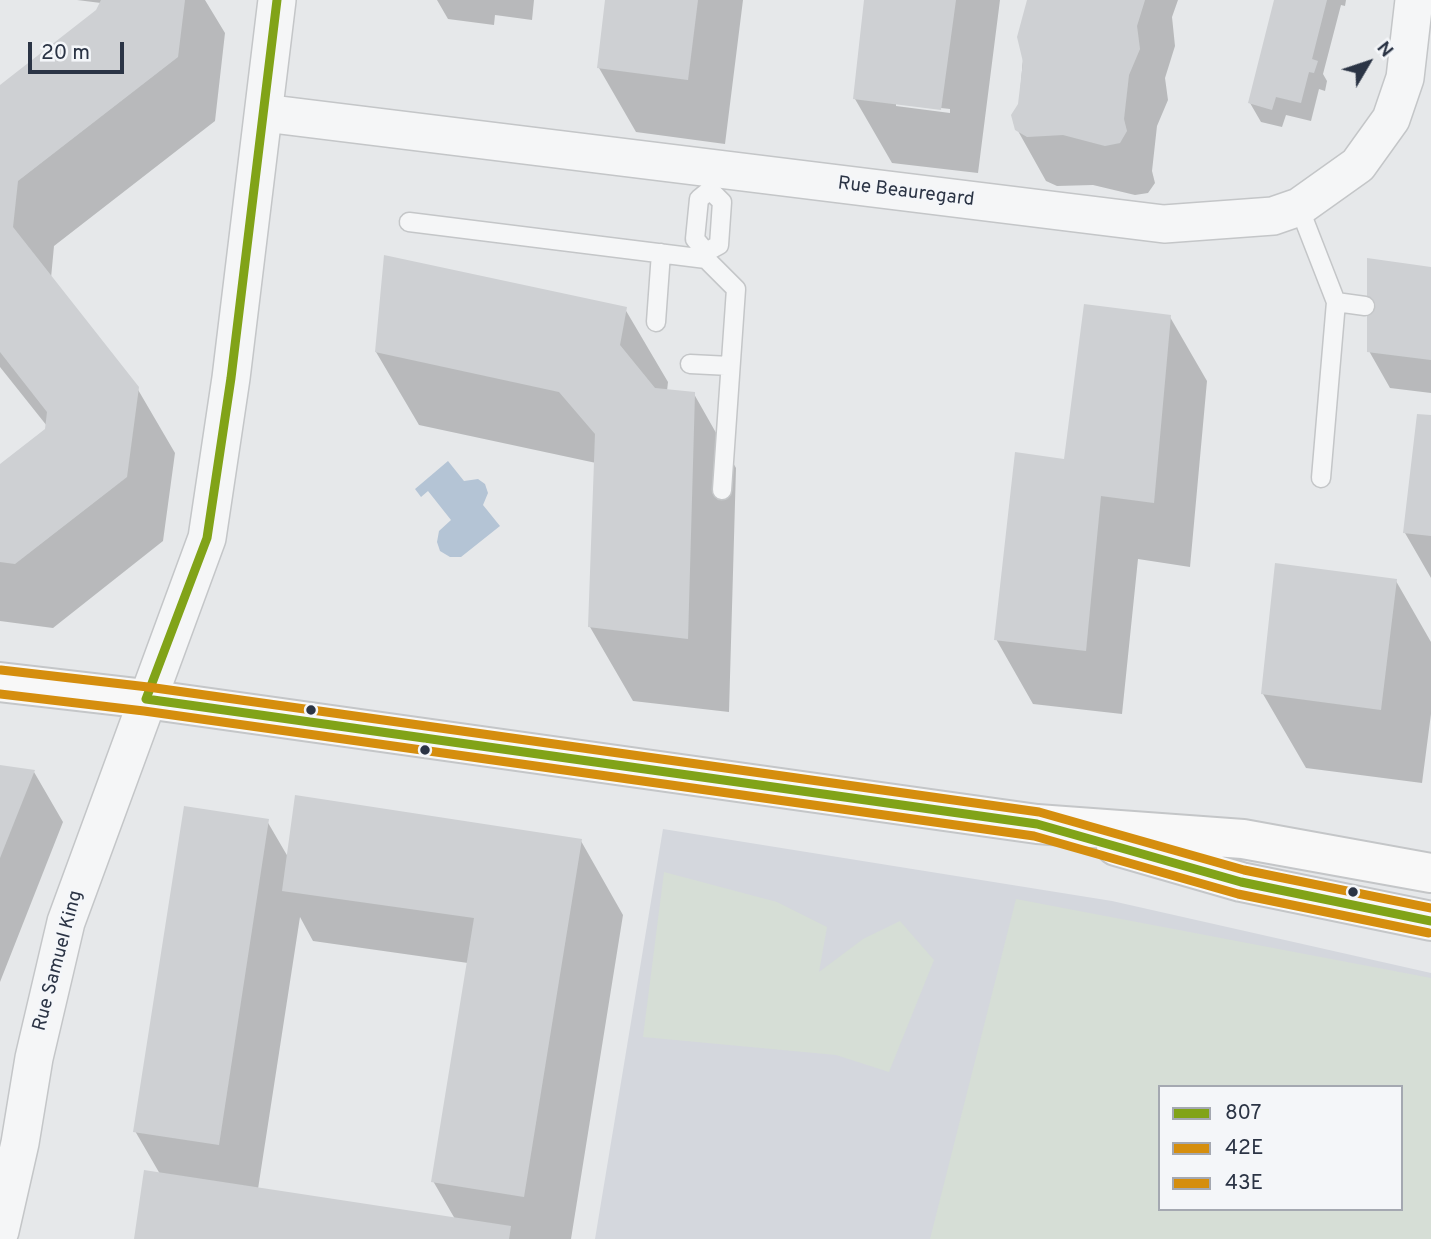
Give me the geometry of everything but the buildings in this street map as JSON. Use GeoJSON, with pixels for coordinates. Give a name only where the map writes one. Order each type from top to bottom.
{"type":"FeatureCollection","features":[{"type":"Feature","properties":{"kind":"main road"},"geometry":{"type":"LineString","coordinates":[[0,682],[146,699],[1037,824],[1243,839],[1431,873]]}},
{"type":"Feature","properties":{"kind":"main road"},"geometry":{"type":"LineString","coordinates":[[1037,824],[1241,882],[1431,921]]}},
{"type":"Feature","properties":{"kind":"street","name":"Rue Samuel King"},"geometry":{"type":"LineString","coordinates":[[0,1231],[20,1143],[34,1058],[65,922],[206,538],[231,378],[277,0]]}},
{"type":"Feature","properties":{"kind":"street","name":"Rue Beauregard"},"geometry":{"type":"LineString","coordinates":[[264,113],[710,179],[1164,224],[1273,216],[1299,207],[1358,165],[1391,119],[1405,78],[1413,0]]}},
{"type":"Feature","properties":{"kind":"lane"},"geometry":{"type":"LineString","coordinates":[[710,179],[699,199],[695,239],[706,256],[736,289],[722,491]]}},
{"type":"Feature","properties":{"kind":"lane"},"geometry":{"type":"LineString","coordinates":[[1299,207],[1336,302],[1321,478]]}},
{"type":"Feature","properties":{"kind":"lane"},"geometry":{"type":"LineString","coordinates":[[409,222],[661,253],[706,256]]}},
{"type":"Feature","properties":{"kind":"lane"},"geometry":{"type":"LineString","coordinates":[[656,322],[661,253]]}},
{"type":"Feature","properties":{"kind":"lane"},"geometry":{"type":"LineString","coordinates":[[1336,302],[1365,306]]}},
{"type":"Feature","properties":{"kind":"lane"},"geometry":{"type":"LineString","coordinates":[[690,364],[730,366]]}},
{"type":"Feature","properties":{"kind":"shaded area"},"geometry":{"type":"Polygon","coordinates":[[[663,829],[1112,901],[1431,973],[1431,1239],[595,1239],[663,829]]]}},
{"type":"Feature","properties":{"kind":"shaded area"},"geometry":{"type":"Polygon","coordinates":[[[664,872],[777,902],[827,927],[819,972],[863,939],[900,921],[934,960],[889,1072],[836,1055],[643,1037],[664,872]]]}},
{"type":"Feature","properties":{"kind":"shaded area"},"geometry":{"type":"Polygon","coordinates":[[[1016,899],[1431,978],[1431,1239],[930,1239],[1016,899]]]}},
{"type":"Feature","properties":{"kind":"water"},"geometry":{"type":"Polygon","coordinates":[[[448,461],[464,481],[478,479],[485,484],[488,493],[483,505],[500,526],[461,557],[450,557],[440,551],[437,542],[439,531],[451,520],[428,491],[421,497],[415,489],[448,461]]]}},
{"type":"Feature","properties":{"kind":"transit line","name":"807"},"geometry":{"type":"LineString","coordinates":[[146,699],[207,538],[231,378],[277,0]]}},
{"type":"Feature","properties":{"kind":"transit line","name":"43E"},"geometry":{"type":"LineString","coordinates":[[1,670],[148,687],[1039,812],[1244,870],[1431,908]]}},
{"type":"Feature","properties":{"kind":"transit line","name":"42E"},"geometry":{"type":"LineString","coordinates":[[0,694],[144,711],[1034,836],[1238,894],[1429,933]]}},
{"type":"Feature","properties":{"kind":"transit line","name":"807"},"geometry":{"type":"LineString","coordinates":[[146,699],[1037,824],[1241,882],[1431,921]]}}]}
